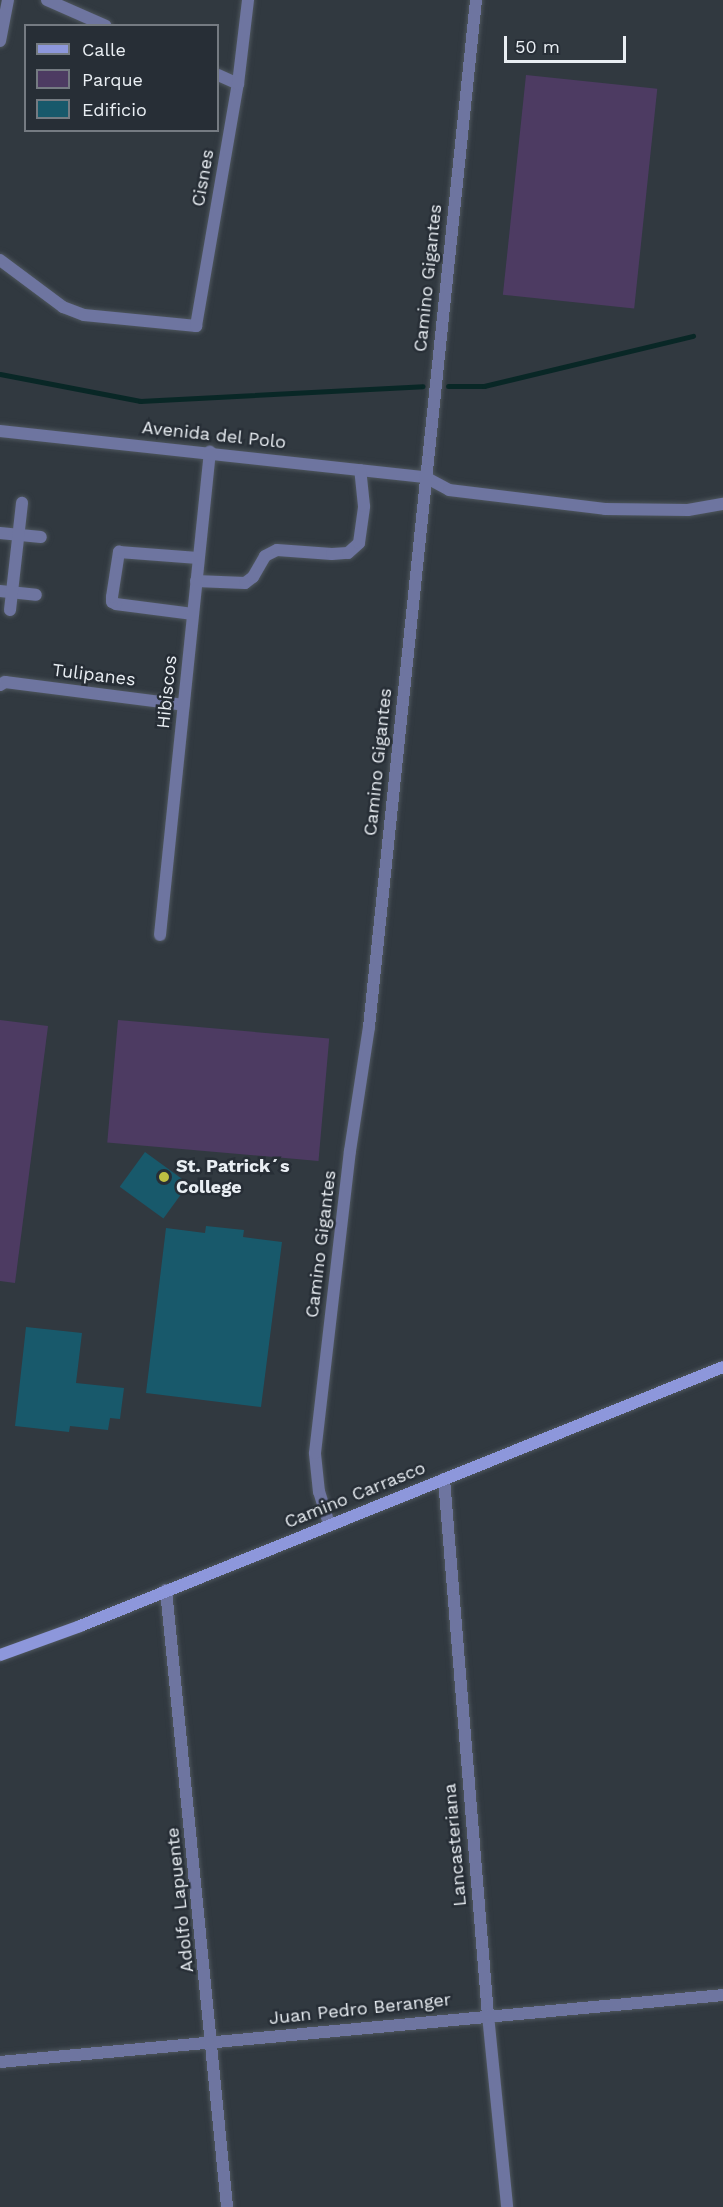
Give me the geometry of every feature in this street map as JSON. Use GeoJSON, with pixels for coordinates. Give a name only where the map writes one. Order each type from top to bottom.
{"type":"FeatureCollection","features":[{"type":"Feature","properties":{"kind":"main road","name":"Camino Carrasco"},"geometry":{"type":"LineString","coordinates":[[0,1655],[723,1367]]}},
{"type":"Feature","properties":{"kind":"street"},"geometry":{"type":"LineString","coordinates":[[0,41],[8,0]]}},
{"type":"Feature","properties":{"kind":"street"},"geometry":{"type":"LineString","coordinates":[[47,0],[101,24]]}},
{"type":"Feature","properties":{"kind":"street","name":"Cisnes"},"geometry":{"type":"LineString","coordinates":[[0,260],[63,307],[84,315],[196,326],[238,84],[248,0]]}},
{"type":"Feature","properties":{"kind":"street","name":"Camino Gigantes"},"geometry":{"type":"LineString","coordinates":[[329,1524],[319,1492],[315,1453],[350,1151],[369,1027],[476,0]]}},
{"type":"Feature","properties":{"kind":"street"},"geometry":{"type":"LineString","coordinates":[[219,75],[238,84]]}},
{"type":"Feature","properties":{"kind":"street","name":"Avenida del Polo"},"geometry":{"type":"LineString","coordinates":[[0,431],[425,477]]}},
{"type":"Feature","properties":{"kind":"street","name":"Hibiscos"},"geometry":{"type":"LineString","coordinates":[[160,935],[210,452]]}},
{"type":"Feature","properties":{"kind":"street"},"geometry":{"type":"LineString","coordinates":[[196,580],[245,583],[253,577],[265,556],[277,550],[348,553],[359,543],[364,506],[360,470]]}},
{"type":"Feature","properties":{"kind":"street"},"geometry":{"type":"LineString","coordinates":[[425,477],[449,490],[605,509],[688,510],[723,504]]}},
{"type":"Feature","properties":{"kind":"street"},"geometry":{"type":"LineString","coordinates":[[10,609],[6,591],[18,535],[22,502]]}},
{"type":"Feature","properties":{"kind":"street"},"geometry":{"type":"LineString","coordinates":[[0,533],[41,537]]}},
{"type":"Feature","properties":{"kind":"street"},"geometry":{"type":"LineString","coordinates":[[193,614],[116,604],[112,602],[112,597],[119,552],[125,550],[198,558]]}},
{"type":"Feature","properties":{"kind":"street"},"geometry":{"type":"LineString","coordinates":[[6,591],[36,595]]}},
{"type":"Feature","properties":{"kind":"street","name":"Tulipanes"},"geometry":{"type":"LineString","coordinates":[[0,685],[5,682],[184,705]]}},
{"type":"Feature","properties":{"kind":"street","name":"Lancasteriana"},"geometry":{"type":"LineString","coordinates":[[444,1479],[488,2015],[507,2207]]}},
{"type":"Feature","properties":{"kind":"street","name":"Adolfo Lapuente"},"geometry":{"type":"LineString","coordinates":[[166,1590],[227,2207]]}},
{"type":"Feature","properties":{"kind":"street","name":"Juan Pedro Beranger"},"geometry":{"type":"LineString","coordinates":[[0,2062],[723,1995]]}},
{"type":"Feature","properties":{"kind":"green space"},"geometry":{"type":"Polygon","coordinates":[[[526,75],[657,89],[634,309],[503,295],[526,75]]]}},
{"type":"Feature","properties":{"kind":"green space"},"geometry":{"type":"Polygon","coordinates":[[[0,1020],[48,1026],[15,1283],[0,1281],[0,1020]]]}},
{"type":"Feature","properties":{"kind":"green space"},"geometry":{"type":"Polygon","coordinates":[[[118,1020],[329,1038],[318,1161],[107,1143],[118,1020]]]}},
{"type":"Feature","properties":{"kind":"building"},"geometry":{"type":"Polygon","coordinates":[[[145,1152],[189,1184],[163,1219],[120,1187],[145,1152]]]}},
{"type":"Feature","properties":{"kind":"building"},"geometry":{"type":"Polygon","coordinates":[[[206,1226],[244,1230],[243,1237],[282,1242],[261,1407],[146,1393],[166,1228],[205,1233],[206,1226]]]}},
{"type":"Feature","properties":{"kind":"building"},"geometry":{"type":"Polygon","coordinates":[[[26,1327],[82,1333],[76,1383],[124,1388],[120,1419],[110,1418],[108,1430],[70,1426],[69,1432],[15,1426],[26,1327]]]}},
{"type":"Feature","properties":{"kind":"waterway"},"geometry":{"type":"LineString","coordinates":[[448,386],[484,386],[693,336]]}},
{"type":"Feature","properties":{"kind":"waterway"},"geometry":{"type":"LineString","coordinates":[[0,374],[140,401],[423,386]]}},
{"type":"Feature","properties":{"kind":"place","name":"St. Patrick´s College"},"geometry":{"type":"Point","coordinates":[164,1177]}}]}
